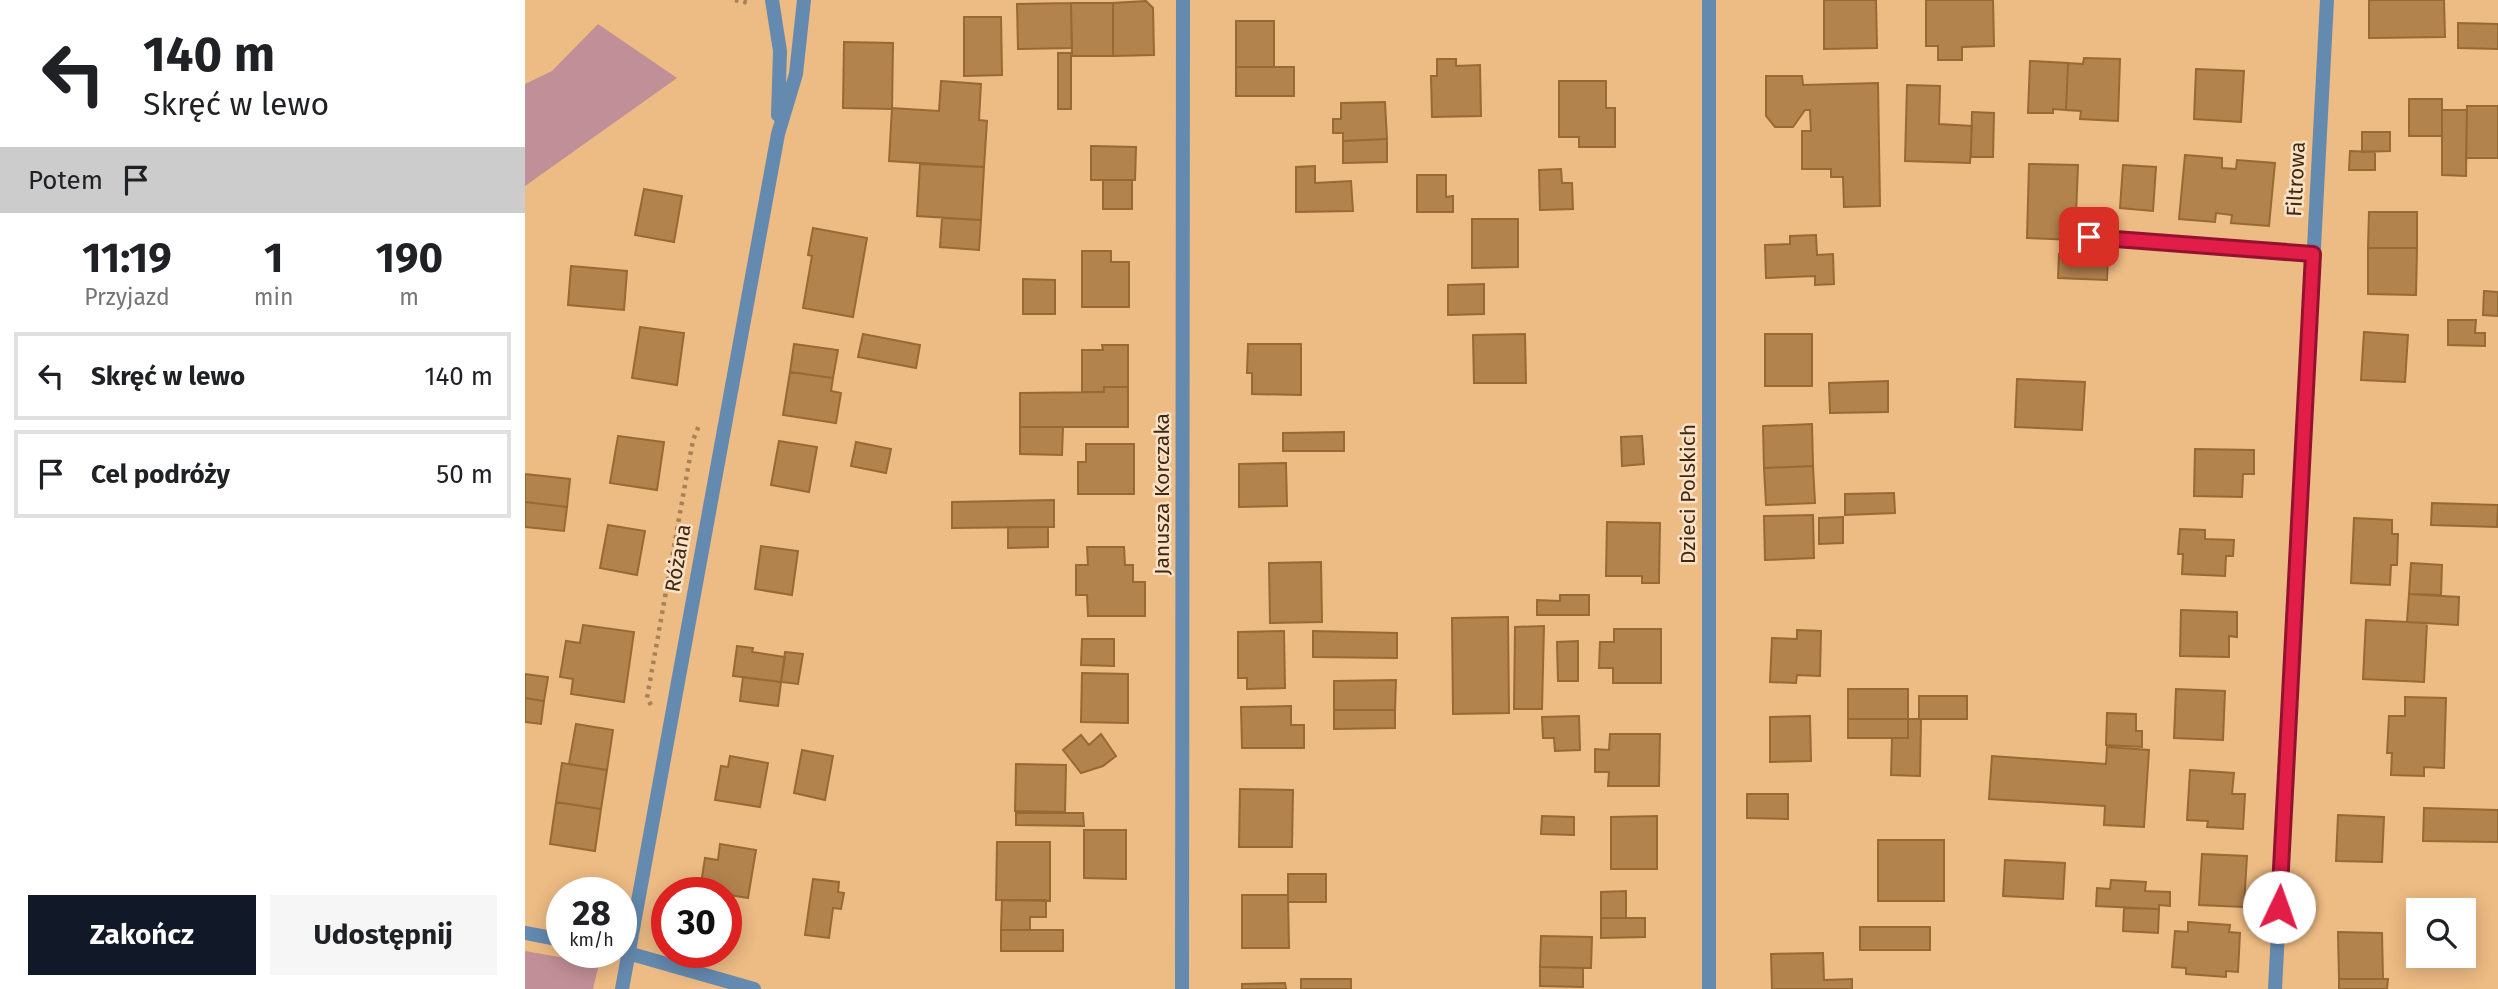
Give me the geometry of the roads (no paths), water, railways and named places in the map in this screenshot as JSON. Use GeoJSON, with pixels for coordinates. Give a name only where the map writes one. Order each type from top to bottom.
{"type":"FeatureCollection","features":[{"type":"Feature","properties":{"kind":"street","name":"Różana"},"geometry":{"type":"LineString","coordinates":[[772,0],[780,51],[778,134]]}},
{"type":"Feature","properties":{"kind":"street","name":"Różana"},"geometry":{"type":"LineString","coordinates":[[637,888],[778,134],[796,74],[804,0]]}},
{"type":"Feature","properties":{"kind":"street","name":"Janusza Korczaka"},"geometry":{"type":"LineString","coordinates":[[1182,989],[1184,0]]}},
{"type":"Feature","properties":{"kind":"street","name":"Dzieci Polskich"},"geometry":{"type":"LineString","coordinates":[[1709,0],[1709,989]]}},
{"type":"Feature","properties":{"kind":"street","name":"Filtrowa"},"geometry":{"type":"LineString","coordinates":[[2275,989],[2327,0]]}},
{"type":"Feature","properties":{"kind":"street"},"geometry":{"type":"LineString","coordinates":[[2089,237],[2313,254]]}},
{"type":"Feature","properties":{"kind":"street"},"geometry":{"type":"LineString","coordinates":[[525,933],[546,937]]}},
{"type":"Feature","properties":{"kind":"street"},"geometry":{"type":"LineString","coordinates":[[637,955],[754,989]]}},
{"type":"Feature","properties":{"kind":"street","name":"Różana"},"geometry":{"type":"LineString","coordinates":[[622,989],[624,968]]}}]}
